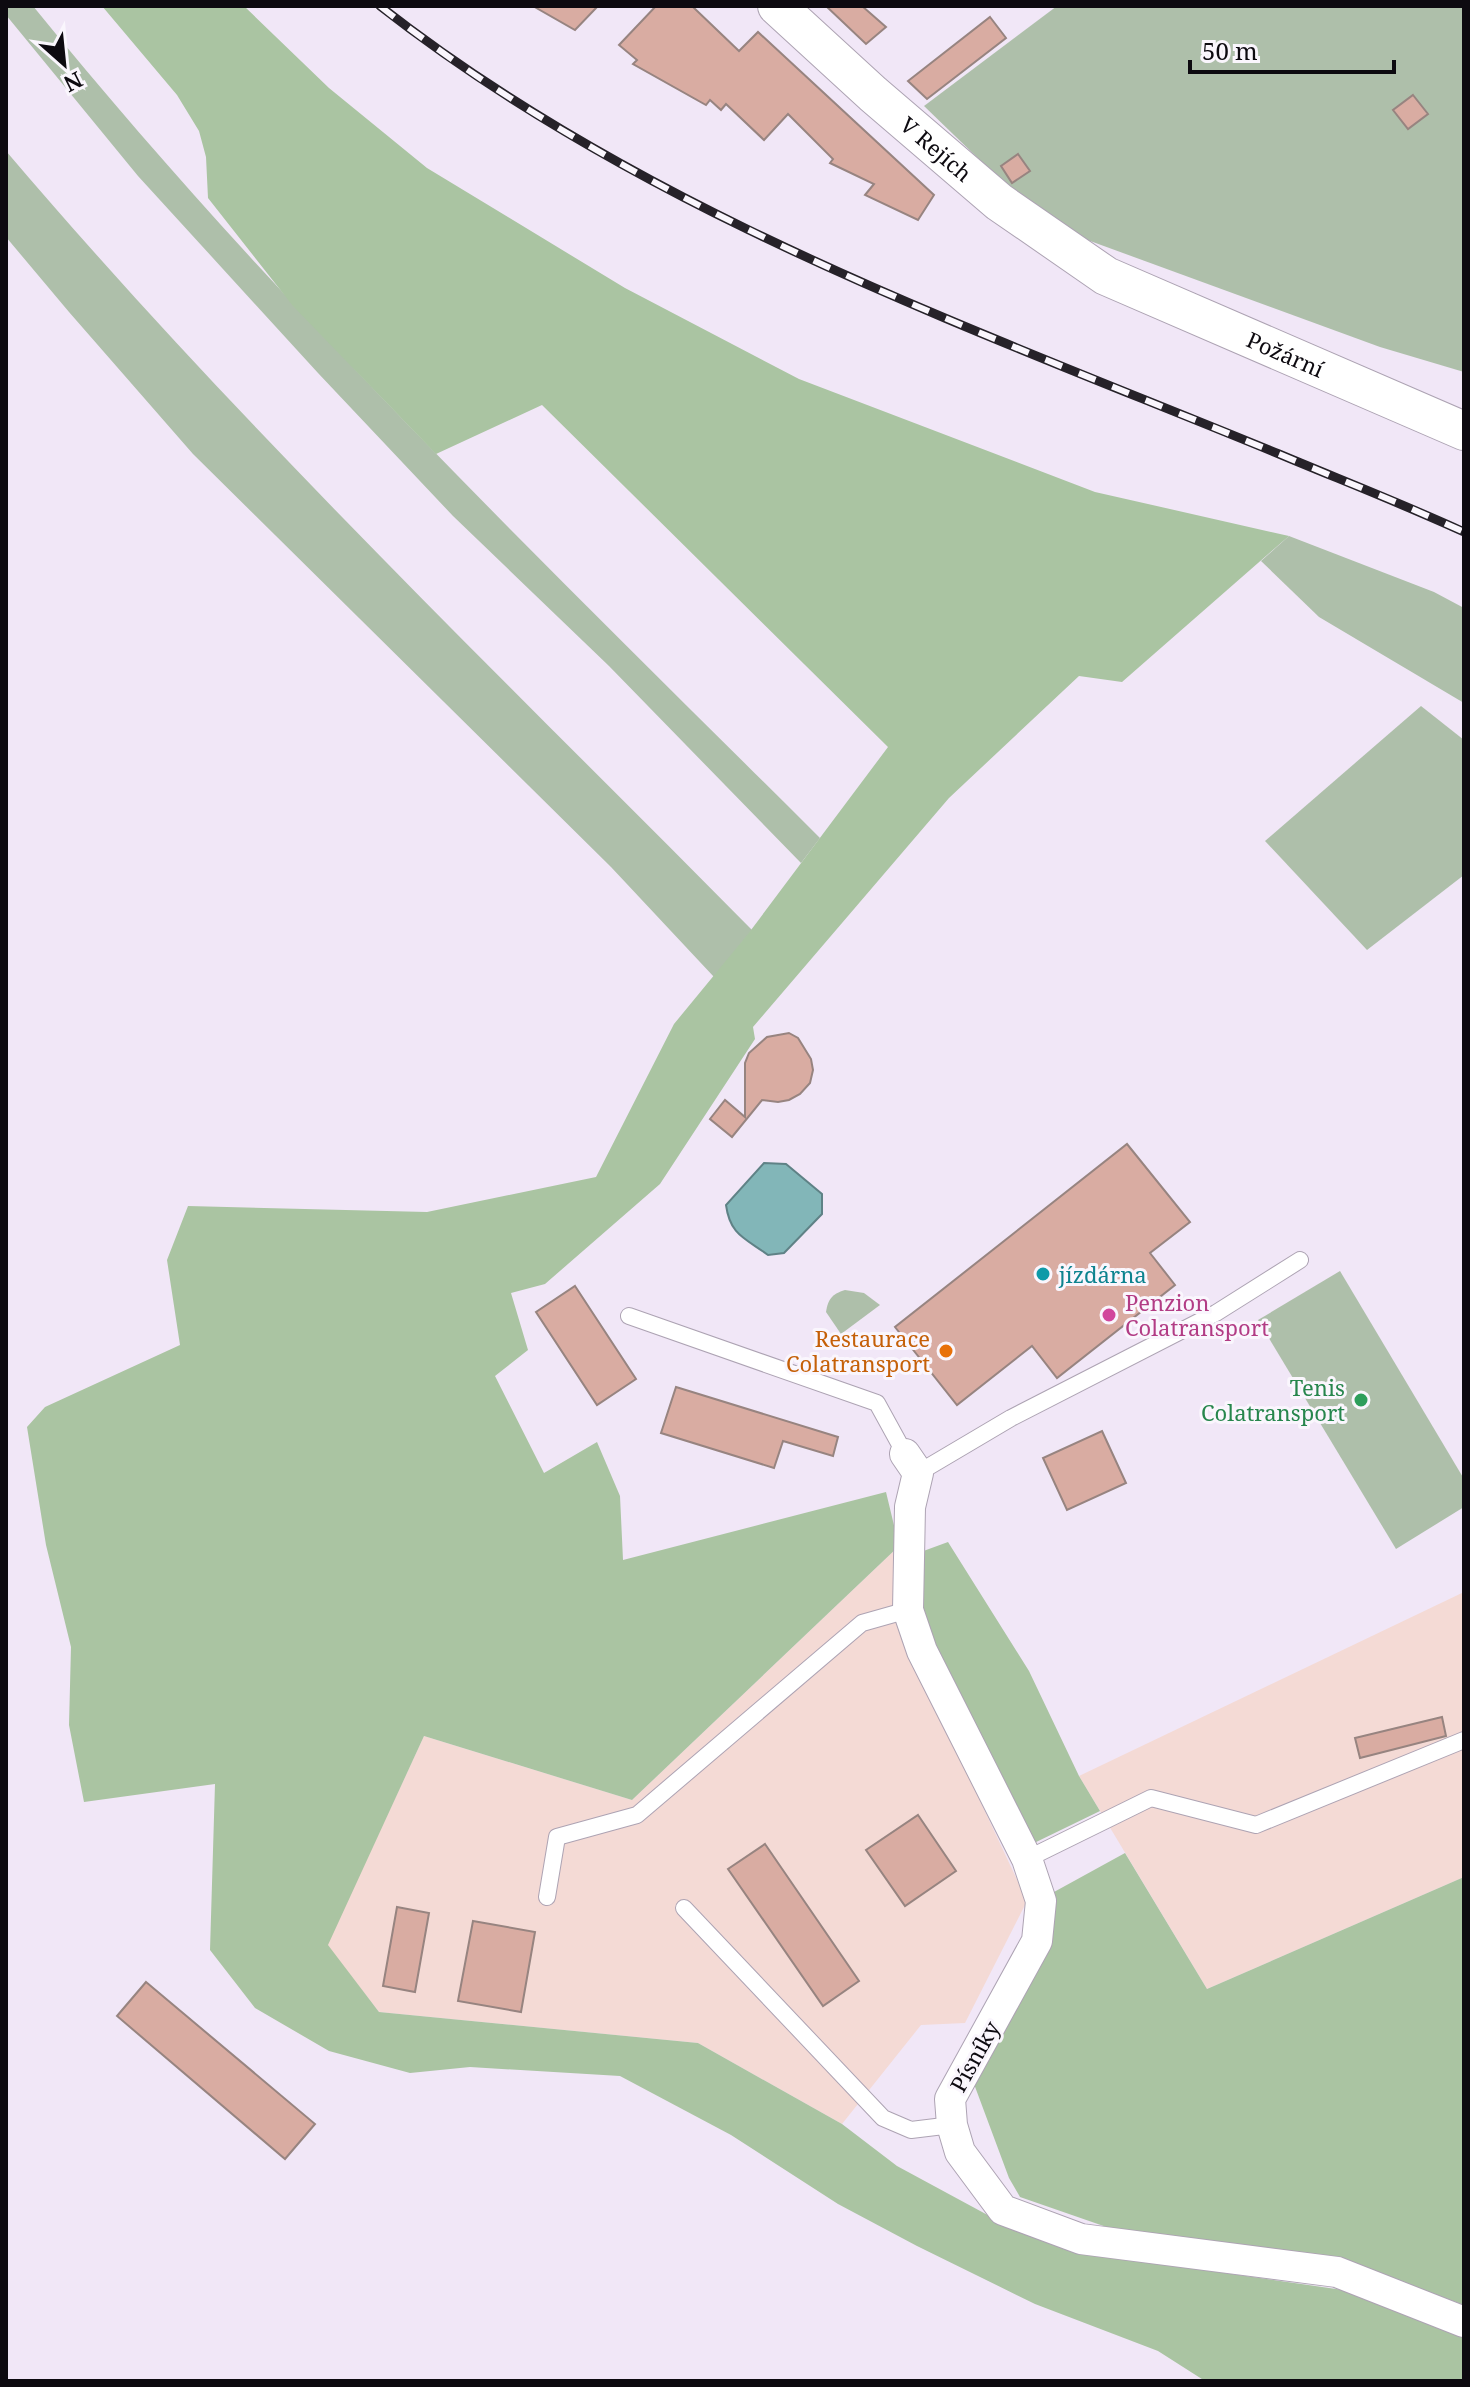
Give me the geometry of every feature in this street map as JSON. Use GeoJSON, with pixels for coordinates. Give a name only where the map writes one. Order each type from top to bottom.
{"type":"FeatureCollection","features":[{"type":"Feature","properties":{"kind":"street","name":"V Rejích"},"geometry":{"type":"LineString","coordinates":[[777,6],[873,94],[999,202],[1106,276]]}},
{"type":"Feature","properties":{"kind":"street","name":"Požární"},"geometry":{"type":"LineString","coordinates":[[1106,276],[1464,431]]}},
{"type":"Feature","properties":{"kind":"street","name":"Písníky"},"geometry":{"type":"LineString","coordinates":[[912,1464],[908,1610],[922,1651],[1027,1859],[1041,1901],[1037,1941],[950,2099],[952,2125],[960,2152],[1003,2210],[1081,2239],[1337,2272],[1464,2322]]}},
{"type":"Feature","properties":{"kind":"lane"},"geometry":{"type":"LineString","coordinates":[[629,1316],[877,1403],[912,1464],[1011,1418],[1216,1313],[1300,1260]]}},
{"type":"Feature","properties":{"kind":"lane"},"geometry":{"type":"LineString","coordinates":[[547,1897],[557,1837],[637,1815],[862,1623],[908,1610]]}},
{"type":"Feature","properties":{"kind":"lane"},"geometry":{"type":"LineString","coordinates":[[1027,1859],[1151,1798],[1256,1825],[1464,1740]]}},
{"type":"Feature","properties":{"kind":"lane"},"geometry":{"type":"LineString","coordinates":[[684,1908],[883,2118],[911,2130],[952,2125]]}},
{"type":"Feature","properties":{"kind":"shaded area"},"geometry":{"type":"Polygon","coordinates":[[[6,6],[33,6],[125,116],[316,329],[515,534],[820,838],[801,863],[609,666],[453,516],[318,373],[138,176],[6,15],[6,6]]]}},
{"type":"Feature","properties":{"kind":"shaded area"},"geometry":{"type":"Polygon","coordinates":[[[102,6],[244,6],[329,88],[427,168],[625,288],[799,379],[1095,492],[1289,536],[1122,682],[1079,676],[949,798],[753,1027],[755,1039],[660,1184],[545,1284],[511,1293],[528,1350],[495,1376],[544,1473],[597,1442],[620,1496],[623,1560],[886,1492],[899,1546],[632,1800],[424,1736],[328,1945],[379,2012],[698,2043],[842,2124],[897,2166],[995,2219],[1079,2252],[1343,2290],[1446,2327],[1464,2337],[1464,2381],[1205,2381],[1158,2351],[1035,2304],[917,2246],[838,2204],[731,2135],[620,2076],[470,2067],[410,2073],[329,2051],[255,2008],[210,1950],[215,1784],[84,1802],[69,1725],[71,1647],[46,1545],[27,1427],[45,1407],[180,1345],[167,1260],[188,1206],[427,1212],[596,1177],[674,1024],[748,934],[888,747],[542,405],[436,454],[293,306],[208,198],[206,157],[199,131],[177,95],[102,6]]]}},
{"type":"Feature","properties":{"kind":"shaded area"},"geometry":{"type":"Polygon","coordinates":[[[1057,6],[1464,6],[1464,372],[1380,347],[1071,234],[1021,200],[924,106],[1057,6]]]}},
{"type":"Feature","properties":{"kind":"shaded area"},"geometry":{"type":"Polygon","coordinates":[[[6,151],[185,352],[278,450],[752,930],[714,977],[611,867],[193,454],[69,312],[6,237],[6,151]]]}},
{"type":"Feature","properties":{"kind":"shaded area"},"geometry":{"type":"Polygon","coordinates":[[[1289,536],[1434,592],[1464,608],[1464,703],[1319,617],[1261,561],[1289,536]]]}},
{"type":"Feature","properties":{"kind":"shaded area"},"geometry":{"type":"Polygon","coordinates":[[[1421,706],[1464,740],[1464,875],[1367,950],[1265,841],[1421,706]]]}},
{"type":"Feature","properties":{"kind":"shaded area"},"geometry":{"type":"Polygon","coordinates":[[[764,1163],[786,1164],[822,1194],[822,1214],[784,1253],[768,1255],[735,1230],[728,1215],[726,1205],[764,1163]]]}},
{"type":"Feature","properties":{"kind":"shaded area","name":"Tenis Colatransport"},"geometry":{"type":"Polygon","coordinates":[[[1340,1271],[1464,1479],[1464,1507],[1396,1549],[1258,1320],[1340,1271]]]}},
{"type":"Feature","properties":{"kind":"shaded area"},"geometry":{"type":"Polygon","coordinates":[[[845,1290],[864,1293],[880,1305],[841,1334],[826,1312],[831,1298],[845,1290]]]}},
{"type":"Feature","properties":{"kind":"shaded area"},"geometry":{"type":"Polygon","coordinates":[[[948,1542],[1029,1671],[1079,1776],[1100,1811],[1030,1845],[933,1651],[915,1596],[918,1553],[948,1542]]]}},
{"type":"Feature","properties":{"kind":"shaded area"},"geometry":{"type":"Polygon","coordinates":[[[899,1546],[899,1628],[1027,1901],[965,2023],[921,2025],[842,2124],[698,2043],[379,2012],[327,1945],[424,1736],[632,1800],[899,1546]]]}},
{"type":"Feature","properties":{"kind":"shaded area"},"geometry":{"type":"Polygon","coordinates":[[[1464,1592],[1464,1877],[1207,1989],[1079,1776],[1464,1592]]]}},
{"type":"Feature","properties":{"kind":"shaded area"},"geometry":{"type":"Polygon","coordinates":[[[1125,1853],[1207,1989],[1464,1877],[1464,2305],[1336,2258],[1118,2231],[1020,2197],[1009,2178],[974,2084],[1050,1947],[1054,1892],[1125,1853]]]}},
{"type":"Feature","properties":{"kind":"building"},"geometry":{"type":"Polygon","coordinates":[[[533,6],[598,6],[575,30],[533,6]]]}},
{"type":"Feature","properties":{"kind":"building"},"geometry":{"type":"Polygon","coordinates":[[[656,6],[692,6],[739,51],[758,32],[934,195],[918,220],[865,195],[874,184],[830,163],[833,159],[788,114],[764,140],[726,104],[721,110],[710,100],[706,105],[633,64],[637,60],[619,45],[656,6]]]}},
{"type":"Feature","properties":{"kind":"building"},"geometry":{"type":"Polygon","coordinates":[[[826,6],[862,6],[886,27],[866,44],[826,6]]]}},
{"type":"Feature","properties":{"kind":"building"},"geometry":{"type":"Polygon","coordinates":[[[990,17],[1006,38],[927,99],[908,81],[990,17]]]}},
{"type":"Feature","properties":{"kind":"building"},"geometry":{"type":"Polygon","coordinates":[[[1413,95],[1428,114],[1408,129],[1393,110],[1413,95]]]}},
{"type":"Feature","properties":{"kind":"building"},"geometry":{"type":"Polygon","coordinates":[[[1018,154],[1030,171],[1012,183],[1001,166],[1018,154]]]}},
{"type":"Feature","properties":{"kind":"building"},"geometry":{"type":"Polygon","coordinates":[[[789,1033],[798,1038],[811,1059],[813,1070],[810,1083],[789,1100],[762,1100],[732,1137],[710,1119],[725,1100],[745,1117],[745,1063],[749,1053],[767,1037],[789,1033]]]}},
{"type":"Feature","properties":{"kind":"building","name":"jízdárna"},"geometry":{"type":"Polygon","coordinates":[[[1127,1144],[1190,1222],[1150,1253],[1175,1285],[1057,1378],[1032,1346],[957,1405],[895,1327],[1127,1144]]]}},
{"type":"Feature","properties":{"kind":"building"},"geometry":{"type":"Polygon","coordinates":[[[575,1286],[636,1379],[597,1405],[536,1312],[575,1286]]]}},
{"type":"Feature","properties":{"kind":"building"},"geometry":{"type":"Polygon","coordinates":[[[676,1387],[838,1437],[833,1456],[783,1441],[774,1468],[661,1433],[676,1387]]]}},
{"type":"Feature","properties":{"kind":"building"},"geometry":{"type":"Polygon","coordinates":[[[1102,1431],[1126,1483],[1067,1510],[1043,1458],[1102,1431]]]}},
{"type":"Feature","properties":{"kind":"building"},"geometry":{"type":"Polygon","coordinates":[[[1442,1717],[1446,1736],[1360,1758],[1355,1738],[1442,1717]]]}},
{"type":"Feature","properties":{"kind":"building"},"geometry":{"type":"Polygon","coordinates":[[[918,1815],[956,1871],[905,1906],[866,1850],[918,1815]]]}},
{"type":"Feature","properties":{"kind":"building"},"geometry":{"type":"Polygon","coordinates":[[[765,1844],[859,1981],[823,2006],[728,1869],[765,1844]]]}},
{"type":"Feature","properties":{"kind":"building"},"geometry":{"type":"Polygon","coordinates":[[[397,1907],[429,1913],[415,1992],[383,1986],[397,1907]]]}},
{"type":"Feature","properties":{"kind":"building"},"geometry":{"type":"Polygon","coordinates":[[[473,1921],[535,1932],[521,2012],[458,2001],[473,1921]]]}},
{"type":"Feature","properties":{"kind":"building"},"geometry":{"type":"Polygon","coordinates":[[[146,1982],[315,2124],[285,2159],[117,2016],[146,1982]]]}},
{"type":"Feature","properties":{"kind":"railway"},"geometry":{"type":"LineString","coordinates":[[380,6],[482,80],[589,146],[700,206],[929,311],[1464,532]]}},
{"type":"Feature","properties":{"kind":"place","name":"jízdárna"},"geometry":{"type":"Point","coordinates":[1043,1274]}},
{"type":"Feature","properties":{"kind":"place","name":"Penzion Colatransport"},"geometry":{"type":"Point","coordinates":[1109,1315]}},
{"type":"Feature","properties":{"kind":"place","name":"Restaurace Colatransport"},"geometry":{"type":"Point","coordinates":[946,1351]}},
{"type":"Feature","properties":{"kind":"place","name":"Tenis Colatransport"},"geometry":{"type":"Point","coordinates":[1361,1400]}}]}
